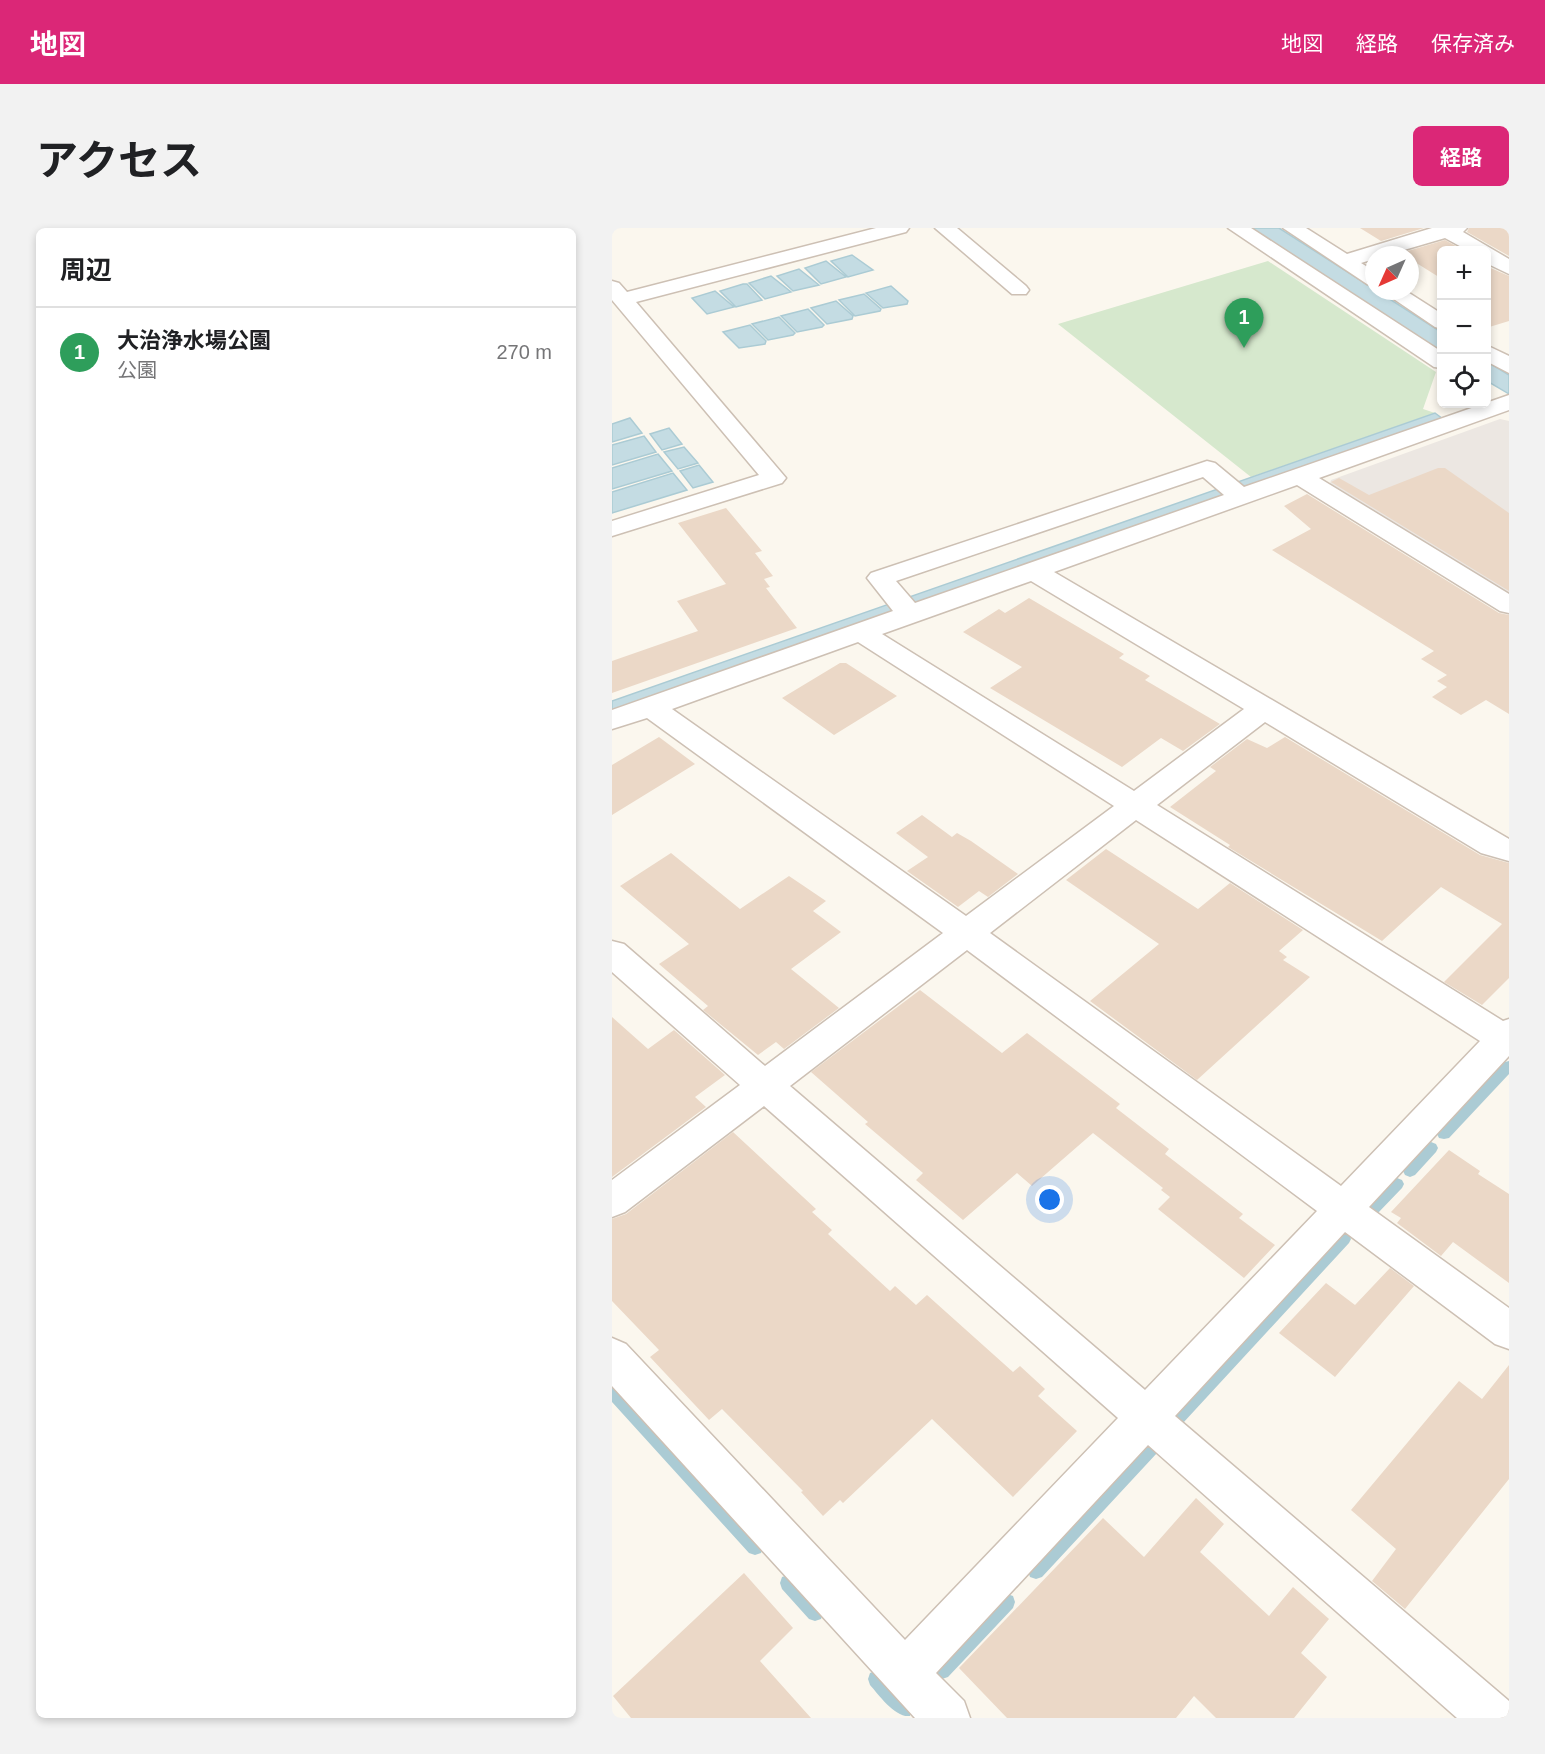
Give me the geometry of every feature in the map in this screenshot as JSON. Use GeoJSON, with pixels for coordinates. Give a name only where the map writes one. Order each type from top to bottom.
{"type":"FeatureCollection","features":[{"type":"Feature","properties":{"kind":"street"},"geometry":{"type":"LineString","coordinates":[[612,529],[774,478],[631,322],[617,293],[899,228]]}},
{"type":"Feature","properties":{"kind":"street"},"geometry":{"type":"LineString","coordinates":[[945,228],[1019,290]]}},
{"type":"Feature","properties":{"kind":"street"},"geometry":{"type":"LineString","coordinates":[[1238,228],[1437,359]]}},
{"type":"Feature","properties":{"kind":"street"},"geometry":{"type":"LineString","coordinates":[[1293,228],[1365,274]]}},
{"type":"Feature","properties":{"kind":"street"},"geometry":{"type":"LineString","coordinates":[[1345,261],[1449,229],[1474,246]]}},
{"type":"Feature","properties":{"kind":"street"},"geometry":{"type":"LineString","coordinates":[[1491,257],[1509,268]]}},
{"type":"Feature","properties":{"kind":"street"},"geometry":{"type":"LineString","coordinates":[[1406,300],[1437,320]]}},
{"type":"Feature","properties":{"kind":"street"},"geometry":{"type":"LineString","coordinates":[[1491,354],[1509,366]]}},
{"type":"Feature","properties":{"kind":"street"},"geometry":{"type":"LineString","coordinates":[[612,720],[861,632],[905,608],[1033,571],[1235,491],[1299,476],[1502,401]]}},
{"type":"Feature","properties":{"kind":"street"},"geometry":{"type":"LineString","coordinates":[[905,608],[880,578],[1207,468],[1235,491]]}},
{"type":"Feature","properties":{"kind":"street"},"geometry":{"type":"LineString","coordinates":[[1299,476],[1509,605]]}},
{"type":"Feature","properties":{"kind":"street"},"geometry":{"type":"LineString","coordinates":[[1033,571],[1262,710],[1492,844],[1509,850]]}},
{"type":"Feature","properties":{"kind":"street"},"geometry":{"type":"LineString","coordinates":[[861,632],[1507,1038],[1343,1208],[905,1673]]}},
{"type":"Feature","properties":{"kind":"street"},"geometry":{"type":"LineString","coordinates":[[651,707],[965,932],[1509,1331]]}},
{"type":"Feature","properties":{"kind":"street"},"geometry":{"type":"LineString","coordinates":[[612,1201],[965,932],[1262,710]]}},
{"type":"Feature","properties":{"kind":"street"},"geometry":{"type":"LineString","coordinates":[[612,953],[1492,1718]]}},
{"type":"Feature","properties":{"kind":"street"},"geometry":{"type":"LineString","coordinates":[[612,1357],[947,1718]]}},
{"type":"Feature","properties":{"kind":"shaded area"},"geometry":{"type":"Polygon","coordinates":[[[1500,419],[1509,421],[1509,596],[1329,487],[1331,480],[1500,419]]]}},
{"type":"Feature","properties":{"kind":"green space"},"geometry":{"type":"Polygon","coordinates":[[[1268,261],[1436,372],[1423,409],[1435,413],[1251,477],[1058,324],[1268,261]]]}},
{"type":"Feature","properties":{"kind":"water"},"geometry":{"type":"Polygon","coordinates":[[[1251,228],[1279,228],[1365,283],[1365,300],[1391,300],[1437,329],[1437,349],[1251,228]]]}},
{"type":"Feature","properties":{"kind":"water"},"geometry":{"type":"Polygon","coordinates":[[[852,255],[873,270],[848,277],[831,261],[852,255]]]}},
{"type":"Feature","properties":{"kind":"water"},"geometry":{"type":"Polygon","coordinates":[[[826,261],[846,277],[821,284],[805,268],[826,261]]]}},
{"type":"Feature","properties":{"kind":"water"},"geometry":{"type":"Polygon","coordinates":[[[799,269],[819,285],[793,291],[777,276],[799,269]]]}},
{"type":"Feature","properties":{"kind":"water"},"geometry":{"type":"Polygon","coordinates":[[[771,276],[791,292],[765,299],[749,283],[771,276]]]}},
{"type":"Feature","properties":{"kind":"water"},"geometry":{"type":"Polygon","coordinates":[[[747,284],[762,300],[736,307],[720,291],[747,284]]]}},
{"type":"Feature","properties":{"kind":"water"},"geometry":{"type":"Polygon","coordinates":[[[891,286],[908,301],[907,304],[883,308],[866,293],[891,286]]]}},
{"type":"Feature","properties":{"kind":"water"},"geometry":{"type":"Polygon","coordinates":[[[715,291],[734,307],[707,314],[692,298],[715,291]]]}},
{"type":"Feature","properties":{"kind":"water"},"geometry":{"type":"Polygon","coordinates":[[[864,294],[881,309],[880,311],[855,316],[839,300],[864,294]]]}},
{"type":"Feature","properties":{"kind":"water"},"geometry":{"type":"Polygon","coordinates":[[[836,301],[853,316],[852,319],[827,324],[811,308],[836,301]]]}},
{"type":"Feature","properties":{"kind":"water"},"geometry":{"type":"Polygon","coordinates":[[[808,309],[824,325],[822,327],[797,332],[781,316],[808,309]]]}},
{"type":"Feature","properties":{"kind":"water"},"geometry":{"type":"Polygon","coordinates":[[[779,317],[795,333],[793,335],[768,340],[752,324],[779,317]]]}},
{"type":"Feature","properties":{"kind":"water"},"geometry":{"type":"Polygon","coordinates":[[[750,325],[766,341],[765,344],[739,348],[723,332],[750,325]]]}},
{"type":"Feature","properties":{"kind":"water"},"geometry":{"type":"Polygon","coordinates":[[[1491,364],[1509,375],[1509,394],[1491,383],[1491,364]]]}},
{"type":"Feature","properties":{"kind":"water"},"geometry":{"type":"Polygon","coordinates":[[[1435,413],[1443,419],[612,711],[612,701],[1435,413]]]}},
{"type":"Feature","properties":{"kind":"water"},"geometry":{"type":"Polygon","coordinates":[[[630,418],[642,433],[612,442],[612,424],[630,418]]]}},
{"type":"Feature","properties":{"kind":"water"},"geometry":{"type":"Polygon","coordinates":[[[669,428],[682,444],[662,450],[650,434],[669,428]]]}},
{"type":"Feature","properties":{"kind":"water"},"geometry":{"type":"Polygon","coordinates":[[[644,436],[656,452],[612,465],[612,445],[644,436]]]}},
{"type":"Feature","properties":{"kind":"water"},"geometry":{"type":"Polygon","coordinates":[[[684,447],[698,463],[678,469],[664,452],[684,447]]]}},
{"type":"Feature","properties":{"kind":"water"},"geometry":{"type":"Polygon","coordinates":[[[658,454],[672,471],[612,489],[612,468],[658,454]]]}},
{"type":"Feature","properties":{"kind":"water"},"geometry":{"type":"Polygon","coordinates":[[[699,465],[713,482],[693,488],[680,471],[699,465]]]}},
{"type":"Feature","properties":{"kind":"water"},"geometry":{"type":"Polygon","coordinates":[[[673,473],[687,490],[612,513],[612,492],[673,473]]]}},
{"type":"Feature","properties":{"kind":"building"},"geometry":{"type":"Polygon","coordinates":[[[1360,228],[1424,228],[1381,241],[1360,228]]]}},
{"type":"Feature","properties":{"kind":"building"},"geometry":{"type":"Polygon","coordinates":[[[1469,228],[1509,228],[1509,256],[1467,232],[1469,228]]]}},
{"type":"Feature","properties":{"kind":"building"},"geometry":{"type":"Polygon","coordinates":[[[1445,240],[1456,246],[1437,246],[1437,276],[1419,265],[1419,248],[1445,240]]]}},
{"type":"Feature","properties":{"kind":"building"},"geometry":{"type":"Polygon","coordinates":[[[1491,268],[1509,276],[1509,321],[1491,326],[1491,268]]]}},
{"type":"Feature","properties":{"kind":"building"},"geometry":{"type":"Polygon","coordinates":[[[1438,468],[1445,468],[1509,513],[1509,591],[1331,482],[1339,478],[1369,495],[1438,468]]]}},
{"type":"Feature","properties":{"kind":"building"},"geometry":{"type":"Polygon","coordinates":[[[1307,494],[1499,613],[1509,615],[1509,714],[1486,700],[1461,715],[1432,697],[1447,687],[1437,681],[1447,675],[1421,659],[1434,651],[1272,550],[1311,529],[1284,506],[1307,494]]]}},
{"type":"Feature","properties":{"kind":"building"},"geometry":{"type":"Polygon","coordinates":[[[726,508],[762,551],[755,553],[773,576],[764,579],[770,587],[766,588],[797,628],[612,693],[612,661],[698,631],[677,601],[726,584],[678,523],[726,508]]]}},
{"type":"Feature","properties":{"kind":"building"},"geometry":{"type":"Polygon","coordinates":[[[1029,598],[1124,654],[1119,658],[1150,676],[1145,680],[1220,724],[1183,751],[1161,738],[1122,767],[990,688],[1022,667],[963,632],[999,609],[1005,613],[1029,598]]]}},
{"type":"Feature","properties":{"kind":"building"},"geometry":{"type":"Polygon","coordinates":[[[840,663],[846,663],[897,696],[834,735],[782,698],[840,663]]]}},
{"type":"Feature","properties":{"kind":"building"},"geometry":{"type":"Polygon","coordinates":[[[659,737],[695,764],[612,815],[612,765],[659,737]]]}},
{"type":"Feature","properties":{"kind":"building"},"geometry":{"type":"Polygon","coordinates":[[[1285,737],[1480,855],[1509,863],[1509,978],[1482,1005],[1444,982],[1502,924],[1441,887],[1382,941],[1228,847],[1230,845],[1170,807],[1216,771],[1210,767],[1247,739],[1267,748],[1285,737]]]}},
{"type":"Feature","properties":{"kind":"building"},"geometry":{"type":"Polygon","coordinates":[[[922,815],[952,837],[957,833],[971,841],[1018,874],[988,897],[979,891],[958,907],[907,871],[928,857],[896,833],[922,815]]]}},
{"type":"Feature","properties":{"kind":"building"},"geometry":{"type":"Polygon","coordinates":[[[1106,849],[1198,909],[1230,883],[1303,930],[1279,951],[1287,957],[1283,960],[1310,977],[1197,1080],[1090,1001],[1159,944],[1066,880],[1106,849]]]}},
{"type":"Feature","properties":{"kind":"building"},"geometry":{"type":"Polygon","coordinates":[[[671,853],[740,909],[789,876],[826,901],[813,911],[841,932],[791,969],[839,1008],[784,1049],[776,1042],[758,1055],[703,1010],[708,1006],[659,964],[689,944],[620,886],[671,853]]]}},
{"type":"Feature","properties":{"kind":"building"},"geometry":{"type":"Polygon","coordinates":[[[920,990],[1002,1053],[1027,1033],[1120,1104],[1116,1108],[1169,1149],[1165,1154],[1243,1214],[1239,1218],[1275,1245],[1244,1278],[1158,1209],[1170,1197],[1161,1190],[1163,1188],[1093,1133],[1032,1186],[1017,1173],[963,1220],[916,1180],[923,1173],[865,1124],[868,1122],[811,1072],[920,990]]]}},
{"type":"Feature","properties":{"kind":"building"},"geometry":{"type":"Polygon","coordinates":[[[612,1017],[648,1049],[674,1030],[725,1075],[695,1097],[706,1107],[612,1177],[612,1017]]]}},
{"type":"Feature","properties":{"kind":"building"},"geometry":{"type":"Polygon","coordinates":[[[733,1132],[816,1209],[812,1212],[832,1230],[828,1234],[890,1291],[895,1286],[916,1305],[927,1295],[1013,1372],[1020,1366],[1045,1389],[1038,1396],[1077,1431],[1013,1497],[932,1419],[843,1503],[840,1500],[823,1516],[801,1492],[803,1491],[722,1409],[709,1420],[650,1357],[659,1350],[612,1301],[612,1219],[626,1214],[733,1132]]]}},
{"type":"Feature","properties":{"kind":"building"},"geometry":{"type":"Polygon","coordinates":[[[1449,1150],[1480,1171],[1478,1174],[1509,1194],[1509,1283],[1453,1242],[1441,1256],[1397,1223],[1401,1218],[1391,1212],[1449,1150]]]}},
{"type":"Feature","properties":{"kind":"building"},"geometry":{"type":"Polygon","coordinates":[[[1390,1268],[1414,1286],[1335,1377],[1279,1333],[1326,1283],[1355,1305],[1390,1268]]]}},
{"type":"Feature","properties":{"kind":"building"},"geometry":{"type":"Polygon","coordinates":[[[1509,1365],[1509,1479],[1405,1609],[1372,1581],[1396,1549],[1351,1510],[1459,1381],[1482,1399],[1509,1365]]]}},
{"type":"Feature","properties":{"kind":"building"},"geometry":{"type":"Polygon","coordinates":[[[1196,1498],[1224,1524],[1200,1552],[1269,1616],[1293,1587],[1329,1619],[1301,1653],[1327,1677],[1294,1718],[1216,1718],[1194,1696],[1176,1718],[1007,1718],[959,1668],[1103,1518],[1144,1557],[1196,1498]]]}},
{"type":"Feature","properties":{"kind":"building"},"geometry":{"type":"Polygon","coordinates":[[[744,1573],[793,1628],[760,1661],[811,1718],[631,1718],[613,1696],[744,1573]]]}},
{"type":"Feature","properties":{"kind":"waterway"},"geometry":{"type":"LineString","coordinates":[[1444,1134],[1509,1066]]}},
{"type":"Feature","properties":{"kind":"waterway"},"geometry":{"type":"LineString","coordinates":[[1410,1171],[1431,1148]]}},
{"type":"Feature","properties":{"kind":"waterway"},"geometry":{"type":"LineString","coordinates":[[1372,1210],[1397,1184]]}},
{"type":"Feature","properties":{"kind":"waterway"},"geometry":{"type":"LineString","coordinates":[[1178,1418],[1344,1239]]}},
{"type":"Feature","properties":{"kind":"waterway"},"geometry":{"type":"LineString","coordinates":[[612,1391],[755,1547]]}},
{"type":"Feature","properties":{"kind":"waterway"},"geometry":{"type":"LineString","coordinates":[[1036,1571],[1152,1448]]}},
{"type":"Feature","properties":{"kind":"waterway"},"geometry":{"type":"LineString","coordinates":[[788,1583],[815,1613]]}},
{"type":"Feature","properties":{"kind":"waterway"},"geometry":{"type":"LineString","coordinates":[[942,1671],[1007,1602]]}},
{"type":"Feature","properties":{"kind":"waterway"},"geometry":{"type":"LineString","coordinates":[[876,1679],[904,1710]]}},
{"type":"Feature","properties":{"kind":"place","name":"大治浄水場公園"},"geometry":{"type":"Point","coordinates":[1244,348]}}]}
